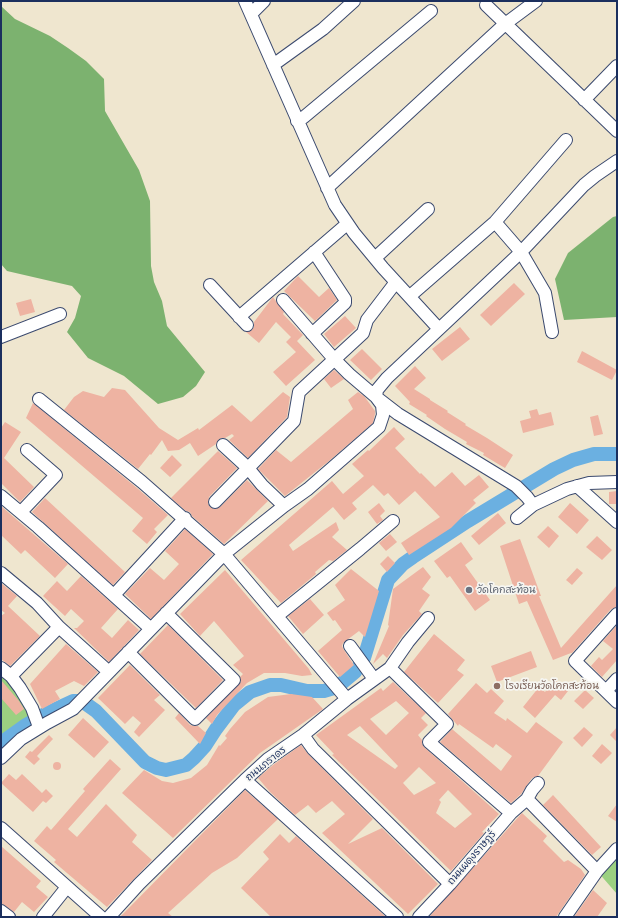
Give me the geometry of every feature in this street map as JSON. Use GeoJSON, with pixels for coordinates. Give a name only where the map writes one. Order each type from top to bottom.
{"type":"FeatureCollection","features":[{"type":"Feature","properties":{"kind":"street"},"geometry":{"type":"LineString","coordinates":[[245,1],[335,205],[347,224],[375,258],[438,329]]}},
{"type":"Feature","properties":{"kind":"street"},"geometry":{"type":"LineString","coordinates":[[251,14],[264,1]]}},
{"type":"Feature","properties":{"kind":"street"},"geometry":{"type":"LineString","coordinates":[[273,65],[323,29],[354,1]]}},
{"type":"Feature","properties":{"kind":"street"},"geometry":{"type":"LineString","coordinates":[[327,188],[505,24],[536,1]]}},
{"type":"Feature","properties":{"kind":"street"},"geometry":{"type":"LineString","coordinates":[[486,5],[617,132]]}},
{"type":"Feature","properties":{"kind":"street"},"geometry":{"type":"LineString","coordinates":[[297,121],[304,117],[431,11]]}},
{"type":"Feature","properties":{"kind":"street"},"geometry":{"type":"LineString","coordinates":[[584,100],[617,66]]}},
{"type":"Feature","properties":{"kind":"street"},"geometry":{"type":"LineString","coordinates":[[410,296],[495,222],[566,140]]}},
{"type":"Feature","properties":{"kind":"street"},"geometry":{"type":"LineString","coordinates":[[1,758],[22,739],[36,718],[73,710],[224,554],[284,506],[308,489],[379,427],[384,415],[382,405],[376,397],[377,390],[387,378],[521,252],[584,185],[617,161]]}},
{"type":"Feature","properties":{"kind":"street"},"geometry":{"type":"LineString","coordinates":[[375,258],[428,209]]}},
{"type":"Feature","properties":{"kind":"street"},"geometry":{"type":"LineString","coordinates":[[495,222],[521,252],[545,293],[552,332]]}},
{"type":"Feature","properties":{"kind":"street"},"geometry":{"type":"LineString","coordinates":[[210,285],[243,321],[314,252],[347,224]]}},
{"type":"Feature","properties":{"kind":"street"},"geometry":{"type":"LineString","coordinates":[[312,334],[345,303],[345,299],[314,252]]}},
{"type":"Feature","properties":{"kind":"street"},"geometry":{"type":"LineString","coordinates":[[215,502],[294,421],[299,392],[363,333],[367,320],[396,282]]}},
{"type":"Feature","properties":{"kind":"street"},"geometry":{"type":"LineString","coordinates":[[283,300],[334,359],[376,397],[398,414],[516,486],[530,501]]}},
{"type":"Feature","properties":{"kind":"street"},"geometry":{"type":"LineString","coordinates":[[1,337],[60,314]]}},
{"type":"Feature","properties":{"kind":"street"},"geometry":{"type":"LineString","coordinates":[[38,399],[142,482],[185,518],[224,554],[344,696]]}},
{"type":"Feature","properties":{"kind":"street"},"geometry":{"type":"LineString","coordinates":[[223,445],[248,468],[262,485],[284,506]]}},
{"type":"Feature","properties":{"kind":"street"},"geometry":{"type":"LineString","coordinates":[[21,512],[56,475],[27,450]]}},
{"type":"Feature","properties":{"kind":"street"},"geometry":{"type":"LineString","coordinates":[[517,518],[530,501],[589,483],[617,482]]}},
{"type":"Feature","properties":{"kind":"street"},"geometry":{"type":"LineString","coordinates":[[577,486],[617,522]]}},
{"type":"Feature","properties":{"kind":"street"},"geometry":{"type":"LineString","coordinates":[[1,496],[21,512],[151,629]]}},
{"type":"Feature","properties":{"kind":"street"},"geometry":{"type":"LineString","coordinates":[[114,595],[185,518]]}},
{"type":"Feature","properties":{"kind":"street"},"geometry":{"type":"LineString","coordinates":[[277,616],[393,521]]}},
{"type":"Feature","properties":{"kind":"street"},"geometry":{"type":"LineString","coordinates":[[1,573],[37,603],[59,627],[109,672]]}},
{"type":"Feature","properties":{"kind":"street"},"geometry":{"type":"LineString","coordinates":[[128,652],[195,719],[234,680],[166,613]]}},
{"type":"Feature","properties":{"kind":"street"},"geometry":{"type":"LineString","coordinates":[[617,614],[575,661],[617,702]]}},
{"type":"Feature","properties":{"kind":"street","name":"ถนนภราดร"},"geometry":{"type":"LineString","coordinates":[[109,917],[139,884],[268,759],[303,735],[344,696],[390,668],[408,642],[428,618]]}},
{"type":"Feature","properties":{"kind":"street"},"geometry":{"type":"LineString","coordinates":[[11,676],[59,627]]}},
{"type":"Feature","properties":{"kind":"street"},"geometry":{"type":"LineString","coordinates":[[350,646],[374,679]]}},
{"type":"Feature","properties":{"kind":"street"},"geometry":{"type":"LineString","coordinates":[[1,668],[11,676],[20,688],[36,718]]}},
{"type":"Feature","properties":{"kind":"street"},"geometry":{"type":"LineString","coordinates":[[390,668],[448,724],[429,742],[511,813]]}},
{"type":"Feature","properties":{"kind":"street"},"geometry":{"type":"LineString","coordinates":[[606,691],[617,679]]}},
{"type":"Feature","properties":{"kind":"street"},"geometry":{"type":"LineString","coordinates":[[303,735],[313,749],[450,884]]}},
{"type":"Feature","properties":{"kind":"street"},"geometry":{"type":"LineString","coordinates":[[245,780],[397,917]]}},
{"type":"Feature","properties":{"kind":"street","name":"ถนนผดุงราษฎร์"},"geometry":{"type":"LineString","coordinates":[[419,917],[450,884],[511,813],[527,799],[538,782]]}},
{"type":"Feature","properties":{"kind":"street"},"geometry":{"type":"LineString","coordinates":[[527,799],[597,871]]}},
{"type":"Feature","properties":{"kind":"street"},"geometry":{"type":"LineString","coordinates":[[1,828],[101,917]]}},
{"type":"Feature","properties":{"kind":"street"},"geometry":{"type":"LineString","coordinates":[[565,917],[597,871],[617,850]]}},
{"type":"Feature","properties":{"kind":"street"},"geometry":{"type":"LineString","coordinates":[[43,917],[67,887]]}},
{"type":"Feature","properties":{"kind":"street"},"geometry":{"type":"LineString","coordinates":[[1,911],[9,917]]}},
{"type":"Feature","properties":{"kind":"green space"},"geometry":{"type":"Polygon","coordinates":[[[1,6],[15,19],[50,36],[68,48],[86,61],[104,79],[105,111],[139,170],[150,201],[151,266],[154,282],[162,301],[167,326],[205,372],[196,386],[183,397],[158,404],[124,376],[88,358],[67,332],[75,318],[81,296],[72,286],[7,271],[1,264],[1,6]]]}},
{"type":"Feature","properties":{"kind":"green space"},"geometry":{"type":"Polygon","coordinates":[[[617,216],[617,317],[564,320],[555,279],[568,253],[613,217],[617,216]]]}},
{"type":"Feature","properties":{"kind":"green space"},"geometry":{"type":"Polygon","coordinates":[[[1,668],[39,727],[1,758],[1,668]]]}},
{"type":"Feature","properties":{"kind":"green space"},"geometry":{"type":"Polygon","coordinates":[[[617,849],[617,894],[597,871],[617,849]]]}},
{"type":"Feature","properties":{"kind":"building"},"geometry":{"type":"Polygon","coordinates":[[[298,276],[319,297],[329,288],[337,300],[315,321],[284,291],[298,276]]]}},
{"type":"Feature","properties":{"kind":"building"},"geometry":{"type":"Polygon","coordinates":[[[514,283],[525,294],[491,326],[480,315],[514,283]]]}},
{"type":"Feature","properties":{"kind":"building"},"geometry":{"type":"Polygon","coordinates":[[[273,297],[284,312],[283,314],[303,335],[297,341],[315,360],[286,386],[273,372],[296,352],[286,342],[291,337],[276,322],[259,343],[246,332],[252,330],[254,327],[254,322],[273,297]]]}},
{"type":"Feature","properties":{"kind":"building"},"geometry":{"type":"Polygon","coordinates":[[[31,299],[35,312],[20,316],[16,303],[31,299]]]}},
{"type":"Feature","properties":{"kind":"building"},"geometry":{"type":"Polygon","coordinates":[[[345,316],[356,328],[334,347],[324,334],[345,316]]]}},
{"type":"Feature","properties":{"kind":"building"},"geometry":{"type":"Polygon","coordinates":[[[460,327],[470,339],[442,361],[432,349],[460,327]]]}},
{"type":"Feature","properties":{"kind":"building"},"geometry":{"type":"Polygon","coordinates":[[[362,349],[382,369],[371,380],[350,360],[362,349]]]}},
{"type":"Feature","properties":{"kind":"building"},"geometry":{"type":"Polygon","coordinates":[[[582,351],[617,370],[612,380],[577,362],[582,351]]]}},
{"type":"Feature","properties":{"kind":"building"},"geometry":{"type":"Polygon","coordinates":[[[415,366],[426,378],[414,389],[448,411],[447,412],[466,424],[465,425],[513,455],[505,468],[483,455],[484,453],[466,444],[467,442],[409,404],[410,402],[395,386],[415,366]]]}},
{"type":"Feature","properties":{"kind":"building"},"geometry":{"type":"Polygon","coordinates":[[[334,370],[344,379],[331,388],[324,379],[334,370]]]}},
{"type":"Feature","properties":{"kind":"building"},"geometry":{"type":"Polygon","coordinates":[[[112,388],[125,390],[159,428],[178,440],[198,428],[199,430],[232,405],[251,422],[283,392],[290,397],[287,417],[248,458],[229,440],[234,436],[232,434],[225,438],[221,438],[216,444],[198,456],[190,443],[179,450],[168,451],[162,440],[138,469],[64,410],[74,397],[83,391],[104,397],[112,388]]]}},
{"type":"Feature","properties":{"kind":"building"},"geometry":{"type":"Polygon","coordinates":[[[358,392],[364,396],[375,411],[373,423],[285,496],[258,469],[276,450],[291,462],[353,409],[348,400],[358,392]]]}},
{"type":"Feature","properties":{"kind":"building"},"geometry":{"type":"Polygon","coordinates":[[[33,403],[168,515],[154,529],[157,532],[147,544],[132,531],[143,518],[26,418],[33,403]]]}},
{"type":"Feature","properties":{"kind":"building"},"geometry":{"type":"Polygon","coordinates":[[[537,409],[539,415],[551,412],[554,425],[523,433],[520,421],[531,418],[529,411],[537,409]]]}},
{"type":"Feature","properties":{"kind":"building"},"geometry":{"type":"Polygon","coordinates":[[[598,415],[603,434],[594,436],[590,417],[598,415]]]}},
{"type":"Feature","properties":{"kind":"building"},"geometry":{"type":"Polygon","coordinates":[[[5,422],[21,432],[4,458],[34,487],[20,502],[1,483],[1,428],[5,422]]]}},
{"type":"Feature","properties":{"kind":"building"},"geometry":{"type":"Polygon","coordinates":[[[394,427],[405,439],[395,448],[435,487],[452,472],[465,486],[479,475],[489,487],[473,500],[476,503],[451,528],[409,555],[401,543],[440,517],[415,491],[399,505],[388,493],[384,496],[373,485],[352,503],[357,509],[344,520],[333,507],[289,545],[293,551],[336,522],[339,530],[332,537],[347,550],[333,561],[329,560],[315,572],[316,574],[281,603],[241,560],[332,481],[343,494],[364,476],[352,464],[368,450],[369,451],[394,427]]]}},
{"type":"Feature","properties":{"kind":"building"},"geometry":{"type":"Polygon","coordinates":[[[218,451],[237,468],[209,497],[208,504],[210,507],[214,509],[220,507],[247,480],[268,501],[224,544],[192,516],[190,512],[186,511],[171,498],[218,451]]]}},
{"type":"Feature","properties":{"kind":"building"},"geometry":{"type":"Polygon","coordinates":[[[172,455],[182,465],[170,477],[160,468],[172,455]]]}},
{"type":"Feature","properties":{"kind":"building"},"geometry":{"type":"Polygon","coordinates":[[[617,491],[617,504],[609,504],[609,492],[617,491]]]}},
{"type":"Feature","properties":{"kind":"building"},"geometry":{"type":"Polygon","coordinates":[[[45,498],[125,572],[113,585],[32,512],[45,498]]]}},
{"type":"Feature","properties":{"kind":"building"},"geometry":{"type":"Polygon","coordinates":[[[379,503],[385,511],[380,516],[383,520],[377,524],[368,512],[379,503]]]}},
{"type":"Feature","properties":{"kind":"building"},"geometry":{"type":"Polygon","coordinates":[[[570,503],[589,520],[577,534],[558,517],[570,503]]]}},
{"type":"Feature","properties":{"kind":"building"},"geometry":{"type":"Polygon","coordinates":[[[1,506],[68,564],[55,578],[25,550],[21,554],[1,535],[1,506]]]}},
{"type":"Feature","properties":{"kind":"building"},"geometry":{"type":"Polygon","coordinates":[[[498,513],[506,523],[479,545],[471,536],[498,513]]]}},
{"type":"Feature","properties":{"kind":"building"},"geometry":{"type":"Polygon","coordinates":[[[548,526],[559,536],[549,548],[537,537],[548,526]]]}},
{"type":"Feature","properties":{"kind":"building"},"geometry":{"type":"Polygon","coordinates":[[[185,529],[213,554],[151,619],[125,594],[150,568],[164,580],[179,564],[165,551],[185,529]]]}},
{"type":"Feature","properties":{"kind":"building"},"geometry":{"type":"Polygon","coordinates":[[[390,534],[397,542],[386,551],[379,543],[390,534]]]}},
{"type":"Feature","properties":{"kind":"building"},"geometry":{"type":"Polygon","coordinates":[[[597,536],[612,550],[602,560],[586,547],[597,536]]]}},
{"type":"Feature","properties":{"kind":"building"},"geometry":{"type":"Polygon","coordinates":[[[520,539],[541,596],[539,596],[561,648],[617,585],[617,607],[611,609],[572,653],[553,660],[527,601],[519,604],[500,546],[520,539]]]}},
{"type":"Feature","properties":{"kind":"building"},"geometry":{"type":"Polygon","coordinates":[[[461,542],[473,559],[465,565],[490,600],[475,611],[450,576],[447,578],[434,561],[461,542]]]}},
{"type":"Feature","properties":{"kind":"building"},"geometry":{"type":"Polygon","coordinates":[[[388,556],[395,563],[387,572],[380,564],[388,556]]]}},
{"type":"Feature","properties":{"kind":"building"},"geometry":{"type":"Polygon","coordinates":[[[423,567],[431,577],[422,589],[430,595],[419,611],[422,614],[403,635],[387,658],[383,654],[373,664],[389,626],[393,589],[423,567]]]}},
{"type":"Feature","properties":{"kind":"building"},"geometry":{"type":"Polygon","coordinates":[[[577,568],[583,573],[572,585],[566,580],[577,568]]]}},
{"type":"Feature","properties":{"kind":"building"},"geometry":{"type":"Polygon","coordinates":[[[351,569],[379,591],[365,637],[359,631],[343,643],[342,646],[344,650],[354,665],[340,677],[318,651],[342,630],[335,620],[333,621],[327,613],[345,600],[335,585],[351,569]]]}},
{"type":"Feature","properties":{"kind":"building"},"geometry":{"type":"Polygon","coordinates":[[[225,570],[309,669],[312,675],[302,676],[285,673],[264,673],[247,683],[217,715],[212,724],[206,718],[241,682],[240,677],[243,674],[233,665],[244,656],[214,621],[200,636],[180,614],[225,570]]]}},
{"type":"Feature","properties":{"kind":"building"},"geometry":{"type":"Polygon","coordinates":[[[81,576],[118,609],[101,628],[112,638],[128,620],[139,630],[109,662],[74,628],[77,628],[84,621],[71,609],[65,616],[43,596],[57,581],[67,591],[81,576]]]}},
{"type":"Feature","properties":{"kind":"building"},"geometry":{"type":"Polygon","coordinates":[[[1,583],[17,596],[8,606],[40,636],[10,666],[1,659],[1,616],[5,613],[1,610],[1,583]]]}},
{"type":"Feature","properties":{"kind":"building"},"geometry":{"type":"Polygon","coordinates":[[[310,599],[324,615],[303,634],[288,616],[310,599]]]}},
{"type":"Feature","properties":{"kind":"building"},"geometry":{"type":"Polygon","coordinates":[[[168,625],[223,680],[196,708],[140,654],[168,625]]]}},
{"type":"Feature","properties":{"kind":"building"},"geometry":{"type":"Polygon","coordinates":[[[617,625],[617,660],[602,677],[591,666],[599,657],[602,660],[613,649],[603,641],[617,625]]]}},
{"type":"Feature","properties":{"kind":"building"},"geometry":{"type":"Polygon","coordinates":[[[434,634],[465,660],[457,670],[464,675],[438,703],[404,672],[434,634]]]}},
{"type":"Feature","properties":{"kind":"building"},"geometry":{"type":"Polygon","coordinates":[[[66,644],[98,672],[84,686],[74,681],[55,691],[60,699],[42,709],[30,684],[66,644]]]}},
{"type":"Feature","properties":{"kind":"building"},"geometry":{"type":"Polygon","coordinates":[[[531,651],[537,667],[497,682],[491,666],[531,651]]]}},
{"type":"Feature","properties":{"kind":"building"},"geometry":{"type":"Polygon","coordinates":[[[130,665],[160,695],[154,700],[165,710],[139,737],[134,732],[141,723],[133,716],[125,724],[98,698],[130,665]]]}},
{"type":"Feature","properties":{"kind":"building"},"geometry":{"type":"Polygon","coordinates":[[[1,680],[24,709],[16,715],[1,698],[1,680]]]}},
{"type":"Feature","properties":{"kind":"building"},"geometry":{"type":"Polygon","coordinates":[[[555,680],[568,691],[561,700],[555,695],[535,718],[523,707],[539,687],[545,692],[555,680]]]}},
{"type":"Feature","properties":{"kind":"building"},"geometry":{"type":"Polygon","coordinates":[[[393,682],[426,713],[421,718],[428,725],[418,735],[422,740],[424,747],[499,814],[482,832],[484,833],[451,871],[332,755],[334,754],[316,735],[381,688],[383,691],[393,682]],[[396,701],[370,719],[386,735],[409,713],[396,701]],[[360,726],[347,735],[395,769],[398,766],[360,726]],[[419,767],[403,783],[414,795],[436,783],[419,767]],[[448,790],[439,800],[441,802],[436,813],[455,828],[472,814],[448,790]]]}},
{"type":"Feature","properties":{"kind":"building"},"geometry":{"type":"Polygon","coordinates":[[[476,683],[487,693],[491,689],[504,701],[494,713],[506,721],[507,718],[527,733],[536,722],[563,742],[538,776],[532,778],[521,794],[511,803],[440,742],[452,729],[501,771],[512,756],[496,744],[493,748],[459,724],[458,726],[448,714],[476,683]]]}},
{"type":"Feature","properties":{"kind":"building"},"geometry":{"type":"Polygon","coordinates":[[[585,690],[594,698],[583,709],[574,701],[585,690]]]}},
{"type":"Feature","properties":{"kind":"building"},"geometry":{"type":"Polygon","coordinates":[[[291,694],[312,697],[323,709],[260,753],[173,838],[122,793],[144,770],[162,781],[173,783],[191,778],[207,765],[219,745],[220,746],[227,738],[225,736],[230,729],[245,712],[268,697],[291,694]]]}},
{"type":"Feature","properties":{"kind":"building"},"geometry":{"type":"Polygon","coordinates":[[[179,713],[190,725],[198,726],[206,733],[200,744],[175,718],[179,713]]]}},
{"type":"Feature","properties":{"kind":"building"},"geometry":{"type":"Polygon","coordinates":[[[83,718],[109,742],[94,758],[68,735],[83,718]]]}},
{"type":"Feature","properties":{"kind":"building"},"geometry":{"type":"Polygon","coordinates":[[[584,727],[593,735],[582,747],[573,738],[584,727]]]}},
{"type":"Feature","properties":{"kind":"building"},"geometry":{"type":"Polygon","coordinates":[[[617,727],[617,742],[610,735],[617,727]]]}},
{"type":"Feature","properties":{"kind":"building"},"geometry":{"type":"Polygon","coordinates":[[[49,735],[53,739],[37,756],[40,759],[34,765],[25,757],[49,735]]]}},
{"type":"Feature","properties":{"kind":"building"},"geometry":{"type":"Polygon","coordinates":[[[602,744],[612,753],[601,764],[592,756],[602,744]]]}},
{"type":"Feature","properties":{"kind":"building"},"geometry":{"type":"Polygon","coordinates":[[[301,745],[308,754],[373,819],[348,844],[382,828],[438,884],[408,914],[322,833],[345,814],[332,801],[316,813],[308,805],[295,815],[270,792],[258,778],[301,745]]]}},
{"type":"Feature","properties":{"kind":"building"},"geometry":{"type":"Polygon","coordinates":[[[110,759],[121,769],[68,829],[77,837],[106,804],[137,835],[132,842],[152,860],[107,907],[54,862],[56,860],[34,841],[47,826],[51,830],[85,791],[83,789],[110,759]]]}},
{"type":"Feature","properties":{"kind":"building"},"geometry":{"type":"Polygon","coordinates":[[[55,762],[59,762],[61,766],[59,770],[55,770],[53,768],[53,764],[55,762]]]}},
{"type":"Feature","properties":{"kind":"building"},"geometry":{"type":"Polygon","coordinates":[[[9,774],[16,780],[22,774],[42,793],[46,789],[53,796],[46,803],[43,801],[33,812],[1,783],[9,774]]]}},
{"type":"Feature","properties":{"kind":"building"},"geometry":{"type":"Polygon","coordinates":[[[245,790],[278,819],[237,858],[212,873],[168,913],[173,917],[120,917],[245,790]]]}},
{"type":"Feature","properties":{"kind":"building"},"geometry":{"type":"Polygon","coordinates":[[[553,795],[601,847],[592,855],[543,805],[553,795]]]}},
{"type":"Feature","properties":{"kind":"building"},"geometry":{"type":"Polygon","coordinates":[[[617,804],[617,822],[608,816],[617,804]]]}},
{"type":"Feature","properties":{"kind":"building"},"geometry":{"type":"Polygon","coordinates":[[[522,813],[547,836],[543,841],[564,862],[568,860],[581,869],[585,875],[556,917],[429,917],[522,813]]]}},
{"type":"Feature","properties":{"kind":"building"},"geometry":{"type":"Polygon","coordinates":[[[280,834],[289,843],[296,836],[386,917],[271,917],[241,888],[269,859],[263,852],[280,834]]]}},
{"type":"Feature","properties":{"kind":"building"},"geometry":{"type":"Polygon","coordinates":[[[1,846],[41,881],[36,887],[48,897],[34,912],[22,902],[14,912],[1,903],[1,846]]]}},
{"type":"Feature","properties":{"kind":"building"},"geometry":{"type":"Polygon","coordinates":[[[593,890],[607,903],[597,917],[574,917],[593,890]]]}},
{"type":"Feature","properties":{"kind":"waterway"},"geometry":{"type":"LineString","coordinates":[[1,743],[26,725],[45,714],[73,701],[82,701],[96,711],[145,762],[157,768],[166,770],[186,765],[205,746],[234,705],[250,692],[270,685],[281,685],[307,691],[324,691],[334,688],[355,672],[364,658],[388,580],[403,564],[468,521],[554,469],[573,460],[594,454],[617,454]]}},
{"type":"Feature","properties":{"kind":"place","name":"วัดโคกสะท้อน"},"geometry":{"type":"Point","coordinates":[469,590]}},
{"type":"Feature","properties":{"kind":"place","name":"โรงเรียนวัดโคกสะท้อน"},"geometry":{"type":"Point","coordinates":[497,686]}}]}
